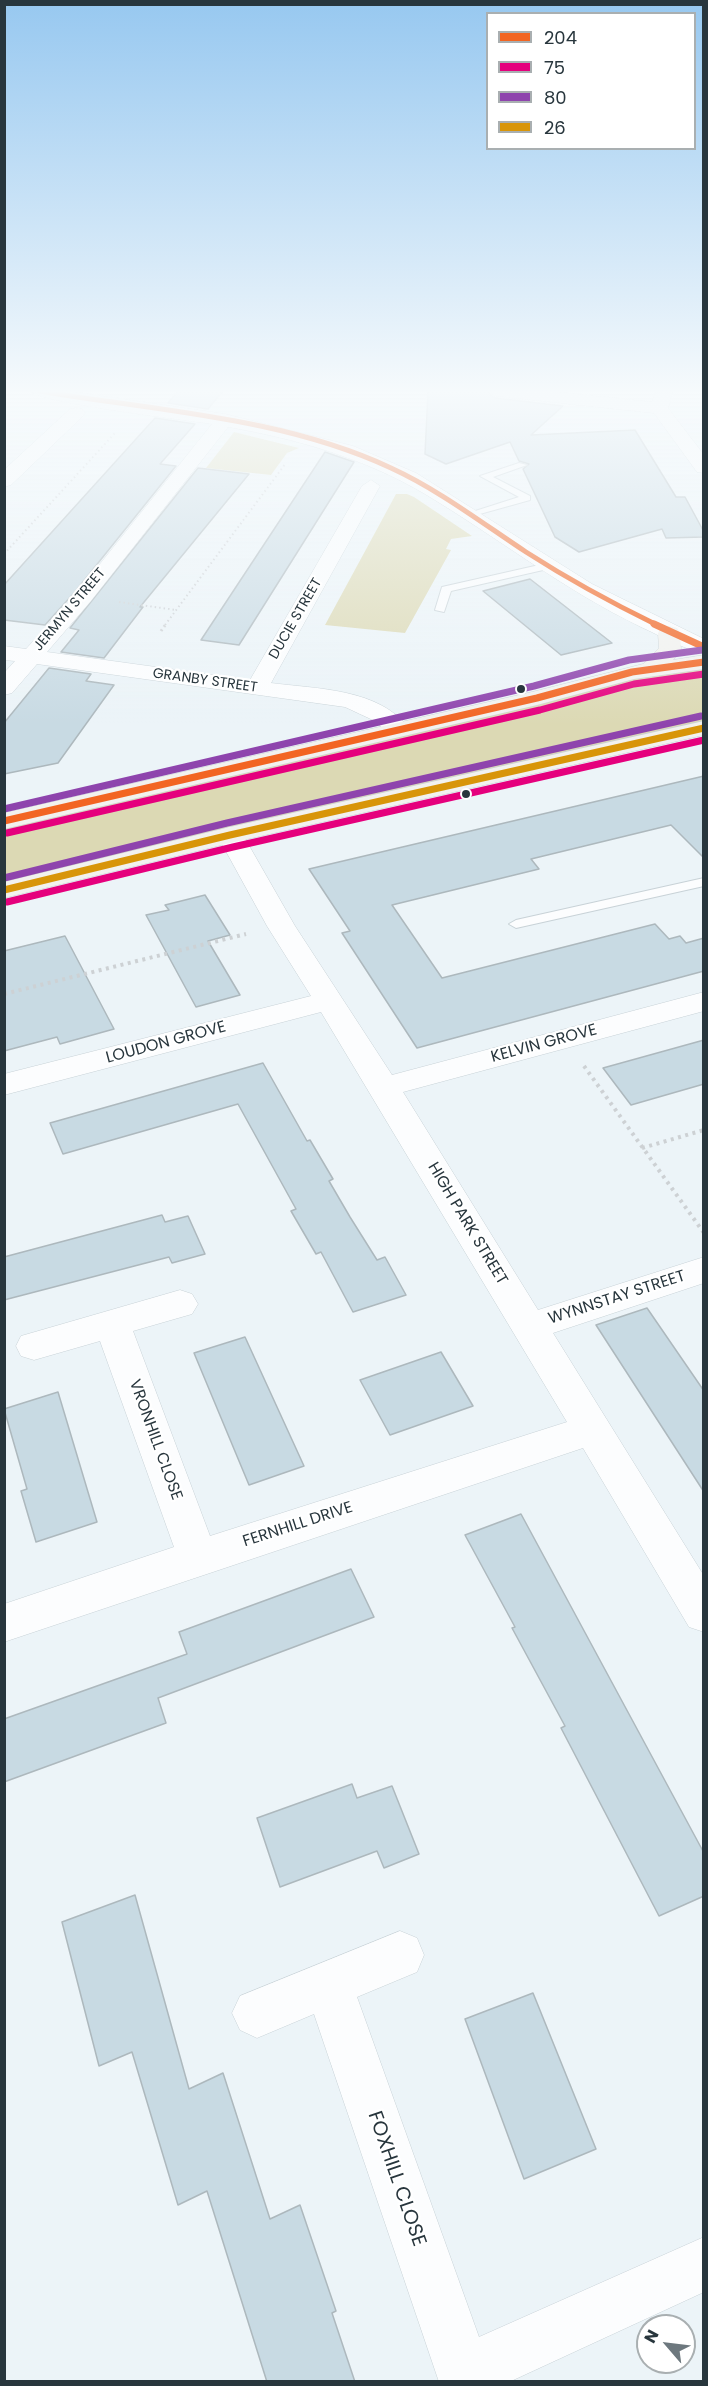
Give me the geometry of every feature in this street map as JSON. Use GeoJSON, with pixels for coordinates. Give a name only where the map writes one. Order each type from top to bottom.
{"type":"FeatureCollection","features":[{"type":"Feature","properties":{"kind":"main road"},"geometry":{"type":"LineString","coordinates":[[652,667],[670,650],[669,633]]}},
{"type":"Feature","properties":{"kind":"main road"},"geometry":{"type":"LineString","coordinates":[[4,821],[537,698],[652,667],[704,662]]}},
{"type":"Feature","properties":{"kind":"main road"},"geometry":{"type":"LineString","coordinates":[[4,890],[230,835],[704,728]]}},
{"type":"Feature","properties":{"kind":"street","name":"JERMYN STREET"},"geometry":{"type":"LineString","coordinates":[[4,688],[83,598],[159,502]]}},
{"type":"Feature","properties":{"kind":"street","name":"DUCIE STREET"},"geometry":{"type":"LineString","coordinates":[[256,688],[362,502]]}},
{"type":"Feature","properties":{"kind":"street"},"geometry":{"type":"LineString","coordinates":[[450,502],[548,566],[640,620],[704,647]]}},
{"type":"Feature","properties":{"kind":"street","name":"GRANBY STREET"},"geometry":{"type":"LineString","coordinates":[[4,653],[351,701],[383,716],[398,730]]}},
{"type":"Feature","properties":{"kind":"street","name":"HIGH PARK STREET"},"geometry":{"type":"LineString","coordinates":[[230,835],[281,926],[384,1088],[530,1327],[594,1429],[693,1575],[704,1614]]}},
{"type":"Feature","properties":{"kind":"street","name":"LOUDON GROVE"},"geometry":{"type":"LineString","coordinates":[[4,1085],[328,1001]]}},
{"type":"Feature","properties":{"kind":"street","name":"KELVIN GROVE"},"geometry":{"type":"LineString","coordinates":[[384,1088],[704,1001]]}},
{"type":"Feature","properties":{"kind":"street","name":"WYNNSTAY STREET"},"geometry":{"type":"LineString","coordinates":[[530,1327],[704,1270]]}},
{"type":"Feature","properties":{"kind":"street"},"geometry":{"type":"LineString","coordinates":[[34,1346],[180,1304]]}},
{"type":"Feature","properties":{"kind":"street","name":"VRONHILL CLOSE"},"geometry":{"type":"LineString","coordinates":[[112,1324],[198,1557]]}},
{"type":"Feature","properties":{"kind":"street","name":"FERNHILL DRIVE"},"geometry":{"type":"LineString","coordinates":[[4,1623],[198,1557],[594,1429]]}},
{"type":"Feature","properties":{"kind":"street"},"geometry":{"type":"LineString","coordinates":[[257,2013],[400,1955]]}},
{"type":"Feature","properties":{"kind":"street","name":"FOXHILL CLOSE"},"geometry":{"type":"LineString","coordinates":[[328,1984],[466,2377],[704,2264]]}},
{"type":"Feature","properties":{"kind":"lane"},"geometry":{"type":"LineString","coordinates":[[472,515],[513,502]]}},
{"type":"Feature","properties":{"kind":"lane"},"geometry":{"type":"LineString","coordinates":[[440,610],[446,589],[548,566]]}},
{"type":"Feature","properties":{"kind":"lane"},"geometry":{"type":"LineString","coordinates":[[516,924],[704,882]]}},
{"type":"Feature","properties":{"kind":"path"},"geometry":{"type":"LineString","coordinates":[[4,554],[52,502]]}},
{"type":"Feature","properties":{"kind":"path"},"geometry":{"type":"LineString","coordinates":[[161,631],[256,502]]}},
{"type":"Feature","properties":{"kind":"path"},"geometry":{"type":"LineString","coordinates":[[83,598],[176,610]]}},
{"type":"Feature","properties":{"kind":"path"},"geometry":{"type":"LineString","coordinates":[[4,994],[281,926]]}},
{"type":"Feature","properties":{"kind":"path"},"geometry":{"type":"LineString","coordinates":[[564,1039],[704,1233]]}},
{"type":"Feature","properties":{"kind":"path"},"geometry":{"type":"LineString","coordinates":[[642,1148],[704,1130]]}},
{"type":"Feature","properties":{"kind":"shaded area"},"geometry":{"type":"Polygon","coordinates":[[[391,502],[422,502],[472,536],[451,539],[446,549],[451,550],[405,633],[325,625],[391,502]]]}},
{"type":"Feature","properties":{"kind":"shaded area"},"geometry":{"type":"Polygon","coordinates":[[[703,662],[703,728],[5,890],[4,821],[703,662]]]}},
{"type":"Feature","properties":{"kind":"building"},"geometry":{"type":"Polygon","coordinates":[[[79,502],[147,502],[74,593],[45,625],[4,620],[4,585],[79,502]]]}},
{"type":"Feature","properties":{"kind":"building"},"geometry":{"type":"Polygon","coordinates":[[[171,502],[226,502],[140,607],[143,607],[104,658],[61,652],[79,630],[70,628],[171,502]]]}},
{"type":"Feature","properties":{"kind":"building"},"geometry":{"type":"Polygon","coordinates":[[[292,502],[329,502],[239,645],[201,640],[292,502]]]}},
{"type":"Feature","properties":{"kind":"building"},"geometry":{"type":"Polygon","coordinates":[[[539,502],[688,502],[704,532],[704,537],[666,538],[662,529],[579,552],[555,537],[539,502]]]}},
{"type":"Feature","properties":{"kind":"building"},"geometry":{"type":"Polygon","coordinates":[[[530,579],[612,643],[561,655],[483,591],[530,579]]]}},
{"type":"Feature","properties":{"kind":"building"},"geometry":{"type":"Polygon","coordinates":[[[49,668],[91,674],[86,681],[114,685],[58,763],[4,774],[4,723],[49,668]]]}},
{"type":"Feature","properties":{"kind":"building"},"geometry":{"type":"Polygon","coordinates":[[[704,776],[704,858],[671,825],[531,859],[539,869],[392,905],[442,978],[655,924],[669,939],[680,936],[686,943],[704,938],[704,971],[417,1048],[342,933],[350,931],[309,869],[704,776]]]}},
{"type":"Feature","properties":{"kind":"building"},"geometry":{"type":"Polygon","coordinates":[[[205,895],[230,935],[208,941],[240,995],[196,1007],[146,915],[169,910],[165,905],[205,895]]]}},
{"type":"Feature","properties":{"kind":"building"},"geometry":{"type":"Polygon","coordinates":[[[65,936],[114,1029],[60,1044],[57,1037],[4,1051],[4,951],[65,936]]]}},
{"type":"Feature","properties":{"kind":"building"},"geometry":{"type":"Polygon","coordinates":[[[704,1040],[704,1084],[631,1105],[603,1068],[704,1040]]]}},
{"type":"Feature","properties":{"kind":"building"},"geometry":{"type":"Polygon","coordinates":[[[263,1063],[307,1141],[310,1140],[333,1179],[329,1181],[350,1217],[377,1260],[385,1257],[406,1295],[353,1312],[321,1252],[316,1254],[291,1211],[296,1209],[238,1104],[63,1154],[50,1123],[263,1063]]]}},
{"type":"Feature","properties":{"kind":"building"},"geometry":{"type":"Polygon","coordinates":[[[162,1215],[165,1222],[188,1216],[205,1254],[172,1263],[169,1257],[4,1300],[4,1257],[162,1215]]]}},
{"type":"Feature","properties":{"kind":"building"},"geometry":{"type":"Polygon","coordinates":[[[647,1308],[704,1391],[704,1492],[596,1325],[647,1308]]]}},
{"type":"Feature","properties":{"kind":"building"},"geometry":{"type":"Polygon","coordinates":[[[245,1337],[304,1466],[249,1485],[194,1353],[245,1337]]]}},
{"type":"Feature","properties":{"kind":"building"},"geometry":{"type":"Polygon","coordinates":[[[441,1352],[473,1406],[390,1435],[360,1380],[441,1352]]]}},
{"type":"Feature","properties":{"kind":"building"},"geometry":{"type":"Polygon","coordinates":[[[58,1392],[97,1522],[36,1542],[21,1491],[27,1489],[4,1409],[58,1392]]]}},
{"type":"Feature","properties":{"kind":"building"},"geometry":{"type":"Polygon","coordinates":[[[521,1514],[704,1853],[704,1896],[659,1916],[561,1728],[565,1726],[512,1628],[515,1627],[465,1535],[521,1514]]]}},
{"type":"Feature","properties":{"kind":"building"},"geometry":{"type":"Polygon","coordinates":[[[351,1569],[374,1617],[158,1698],[166,1723],[4,1782],[4,1719],[187,1654],[179,1632],[351,1569]]]}},
{"type":"Feature","properties":{"kind":"building"},"geometry":{"type":"Polygon","coordinates":[[[352,1784],[357,1798],[392,1786],[419,1854],[384,1868],[377,1851],[280,1887],[257,1818],[352,1784]]]}},
{"type":"Feature","properties":{"kind":"building"},"geometry":{"type":"Polygon","coordinates":[[[135,1895],[189,2089],[223,2073],[270,2219],[300,2205],[336,2311],[332,2313],[355,2382],[267,2382],[207,2191],[178,2205],[132,2052],[99,2066],[62,1922],[135,1895]]]}},
{"type":"Feature","properties":{"kind":"building"},"geometry":{"type":"Polygon","coordinates":[[[533,1993],[596,2149],[524,2179],[465,2019],[533,1993]]]}},
{"type":"Feature","properties":{"kind":"transit line","name":"204"},"geometry":{"type":"LineString","coordinates":[[452,502],[570,579],[636,615],[704,647]]}},
{"type":"Feature","properties":{"kind":"transit line","name":"80"},"geometry":{"type":"LineString","coordinates":[[4,809],[534,686],[629,660],[702,650]]}},
{"type":"Feature","properties":{"kind":"transit line","name":"204"},"geometry":{"type":"LineString","coordinates":[[4,821],[537,698],[632,672],[704,662]]}},
{"type":"Feature","properties":{"kind":"transit line","name":"75"},"geometry":{"type":"LineString","coordinates":[[7,833],[540,710],[634,684],[704,674]]}},
{"type":"Feature","properties":{"kind":"transit line","name":"80"},"geometry":{"type":"LineString","coordinates":[[4,878],[227,823],[701,716]]}},
{"type":"Feature","properties":{"kind":"transit line","name":"26"},"geometry":{"type":"LineString","coordinates":[[4,890],[230,835],[704,728]]}},
{"type":"Feature","properties":{"kind":"transit line","name":"75"},"geometry":{"type":"LineString","coordinates":[[7,902],[233,847],[704,740]]}}]}
